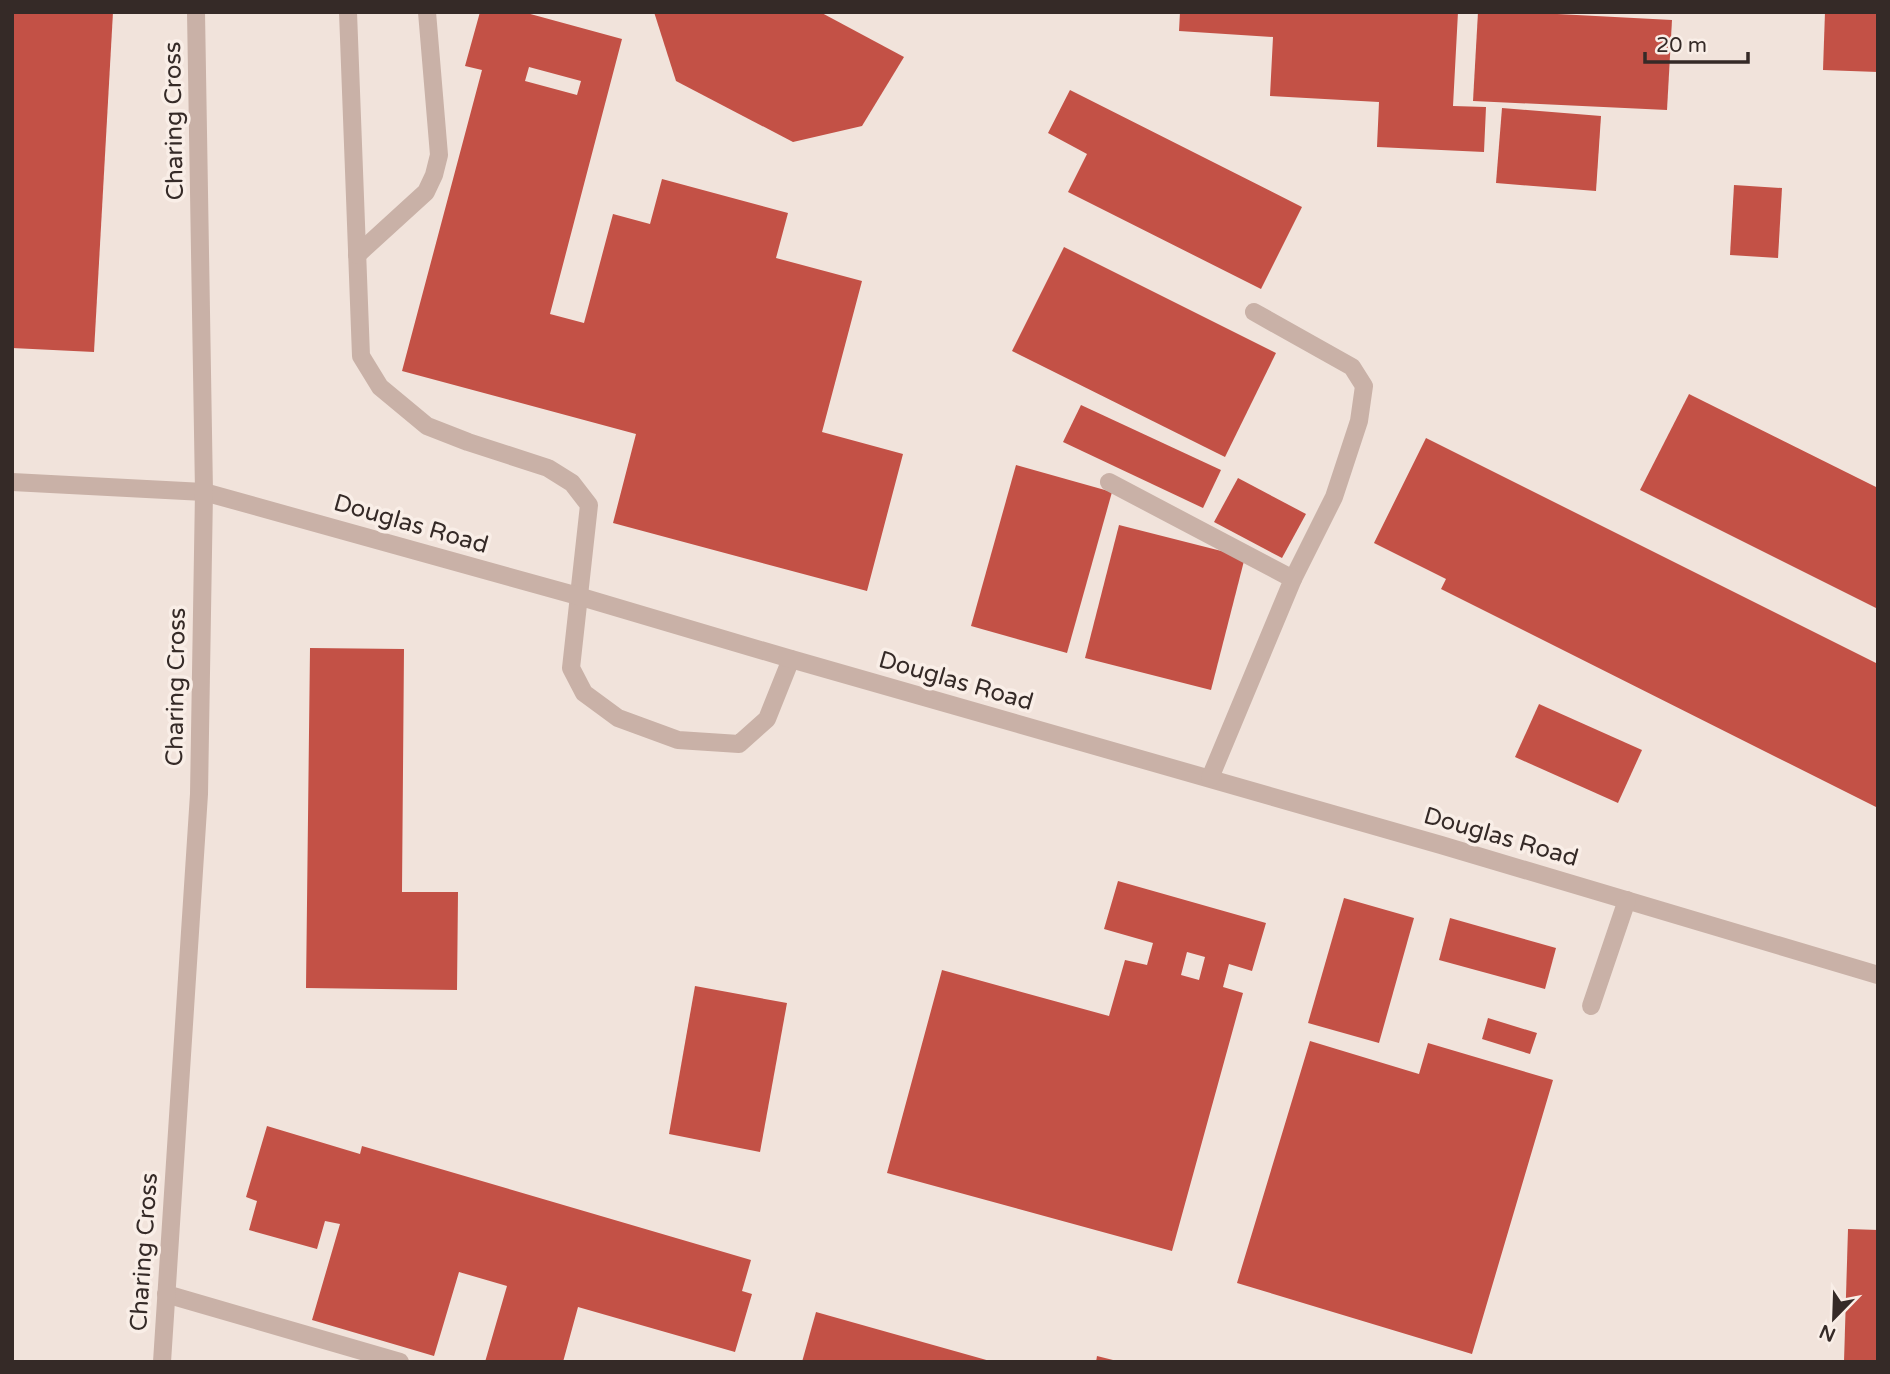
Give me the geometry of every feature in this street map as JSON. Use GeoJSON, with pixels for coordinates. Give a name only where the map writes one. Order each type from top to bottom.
{"type":"FeatureCollection","features":[{"type":"Feature","properties":{"kind":"street","name":"Charing Cross"},"geometry":{"type":"LineString","coordinates":[[162,1362],[199,794],[204,492],[196,12]]}},
{"type":"Feature","properties":{"kind":"street"},"geometry":{"type":"LineString","coordinates":[[348,12],[361,356],[380,387],[427,426],[548,468],[572,483],[589,505],[571,668],[584,694],[618,718],[678,740],[739,744],[767,719],[791,659]]}},
{"type":"Feature","properties":{"kind":"street"},"geometry":{"type":"LineString","coordinates":[[357,255],[426,192],[434,176],[439,155],[427,12]]}},
{"type":"Feature","properties":{"kind":"street"},"geometry":{"type":"LineString","coordinates":[[1210,778],[1293,579],[1334,497],[1359,421],[1364,386],[1352,367],[1254,312]]}},
{"type":"Feature","properties":{"kind":"street","name":"Douglas Road"},"geometry":{"type":"LineString","coordinates":[[12,482],[204,492],[578,596],[1210,778],[1878,975]]}},
{"type":"Feature","properties":{"kind":"street"},"geometry":{"type":"LineString","coordinates":[[1109,482],[1293,579]]}},
{"type":"Feature","properties":{"kind":"street"},"geometry":{"type":"LineString","coordinates":[[1591,1006],[1627,900]]}},
{"type":"Feature","properties":{"kind":"street"},"geometry":{"type":"LineString","coordinates":[[166,1294],[400,1362]]}},
{"type":"Feature","properties":{"kind":"building"},"geometry":{"type":"Polygon","coordinates":[[[12,12],[113,12],[94,352],[12,348],[12,12]]]}},
{"type":"Feature","properties":{"kind":"building"},"geometry":{"type":"Polygon","coordinates":[[[480,12],[523,12],[622,39],[550,314],[584,323],[613,214],[650,224],[662,179],[788,213],[776,258],[862,281],[822,432],[903,454],[867,591],[613,523],[636,434],[402,371],[482,70],[465,66],[480,12]],[[529,67],[525,81],[577,95],[581,81],[529,67]]]}},
{"type":"Feature","properties":{"kind":"building"},"geometry":{"type":"Polygon","coordinates":[[[654,12],[820,12],[904,57],[862,126],[793,142],[676,81],[654,12]]]}},
{"type":"Feature","properties":{"kind":"building"},"geometry":{"type":"Polygon","coordinates":[[[1180,12],[1458,12],[1453,106],[1486,107],[1484,152],[1377,147],[1379,102],[1270,96],[1273,37],[1179,31],[1180,12]]]}},
{"type":"Feature","properties":{"kind":"building"},"geometry":{"type":"Polygon","coordinates":[[[1478,12],[1672,20],[1667,110],[1473,101],[1478,12]]]}},
{"type":"Feature","properties":{"kind":"building"},"geometry":{"type":"Polygon","coordinates":[[[1825,12],[1878,12],[1878,72],[1823,70],[1825,12]]]}},
{"type":"Feature","properties":{"kind":"building"},"geometry":{"type":"Polygon","coordinates":[[[1070,90],[1302,207],[1261,289],[1068,192],[1087,154],[1048,133],[1070,90]]]}},
{"type":"Feature","properties":{"kind":"building"},"geometry":{"type":"Polygon","coordinates":[[[1502,108],[1601,116],[1596,191],[1496,183],[1502,108]]]}},
{"type":"Feature","properties":{"kind":"building"},"geometry":{"type":"Polygon","coordinates":[[[1734,185],[1782,188],[1778,258],[1730,255],[1734,185]]]}},
{"type":"Feature","properties":{"kind":"building"},"geometry":{"type":"Polygon","coordinates":[[[1064,247],[1276,353],[1225,457],[1012,351],[1064,247]]]}},
{"type":"Feature","properties":{"kind":"building"},"geometry":{"type":"Polygon","coordinates":[[[1689,394],[1878,488],[1878,609],[1640,490],[1689,394]]]}},
{"type":"Feature","properties":{"kind":"building"},"geometry":{"type":"Polygon","coordinates":[[[1081,405],[1221,470],[1203,508],[1063,442],[1081,405]]]}},
{"type":"Feature","properties":{"kind":"building"},"geometry":{"type":"Polygon","coordinates":[[[1426,438],[1878,664],[1878,808],[1441,589],[1446,579],[1374,543],[1426,438]]]}},
{"type":"Feature","properties":{"kind":"building"},"geometry":{"type":"Polygon","coordinates":[[[1016,465],[1112,492],[1067,653],[971,626],[1016,465]]]}},
{"type":"Feature","properties":{"kind":"building"},"geometry":{"type":"Polygon","coordinates":[[[1238,478],[1306,514],[1282,558],[1214,522],[1238,478]]]}},
{"type":"Feature","properties":{"kind":"building"},"geometry":{"type":"Polygon","coordinates":[[[1119,525],[1245,557],[1211,690],[1085,658],[1119,525]]]}},
{"type":"Feature","properties":{"kind":"building"},"geometry":{"type":"Polygon","coordinates":[[[310,648],[404,649],[402,892],[458,892],[457,990],[306,988],[310,648]]]}},
{"type":"Feature","properties":{"kind":"building"},"geometry":{"type":"Polygon","coordinates":[[[1539,704],[1642,750],[1618,803],[1515,757],[1539,704]]]}},
{"type":"Feature","properties":{"kind":"building"},"geometry":{"type":"Polygon","coordinates":[[[1118,881],[1266,923],[1252,971],[1229,964],[1223,987],[1243,993],[1172,1251],[887,1173],[942,970],[1109,1016],[1125,960],[1147,965],[1153,943],[1104,929],[1118,881]],[[1187,952],[1181,975],[1199,980],[1205,957],[1187,952]]]}},
{"type":"Feature","properties":{"kind":"building"},"geometry":{"type":"Polygon","coordinates":[[[1344,898],[1414,918],[1379,1043],[1308,1023],[1344,898]]]}},
{"type":"Feature","properties":{"kind":"building"},"geometry":{"type":"Polygon","coordinates":[[[1450,918],[1556,948],[1545,989],[1439,960],[1450,918]]]}},
{"type":"Feature","properties":{"kind":"building"},"geometry":{"type":"Polygon","coordinates":[[[695,986],[787,1003],[760,1152],[669,1134],[695,986]]]}},
{"type":"Feature","properties":{"kind":"building"},"geometry":{"type":"Polygon","coordinates":[[[1488,1018],[1537,1033],[1530,1054],[1482,1039],[1488,1018]]]}},
{"type":"Feature","properties":{"kind":"building"},"geometry":{"type":"Polygon","coordinates":[[[1310,1041],[1419,1074],[1428,1043],[1553,1080],[1472,1354],[1237,1283],[1310,1041]]]}},
{"type":"Feature","properties":{"kind":"building"},"geometry":{"type":"Polygon","coordinates":[[[267,1126],[360,1154],[362,1146],[751,1260],[742,1291],[752,1294],[735,1352],[578,1307],[563,1362],[485,1362],[507,1286],[459,1272],[434,1356],[312,1320],[340,1224],[325,1221],[317,1249],[249,1230],[257,1201],[246,1197],[267,1126]]]}},
{"type":"Feature","properties":{"kind":"building"},"geometry":{"type":"Polygon","coordinates":[[[1848,1229],[1878,1230],[1878,1362],[1844,1362],[1848,1229]]]}},
{"type":"Feature","properties":{"kind":"building"},"geometry":{"type":"Polygon","coordinates":[[[816,1312],[990,1361],[990,1362],[802,1362],[816,1312]]]}},
{"type":"Feature","properties":{"kind":"building"},"geometry":{"type":"Polygon","coordinates":[[[1097,1356],[1117,1361],[1117,1362],[1096,1362],[1097,1356]]]}}]}
